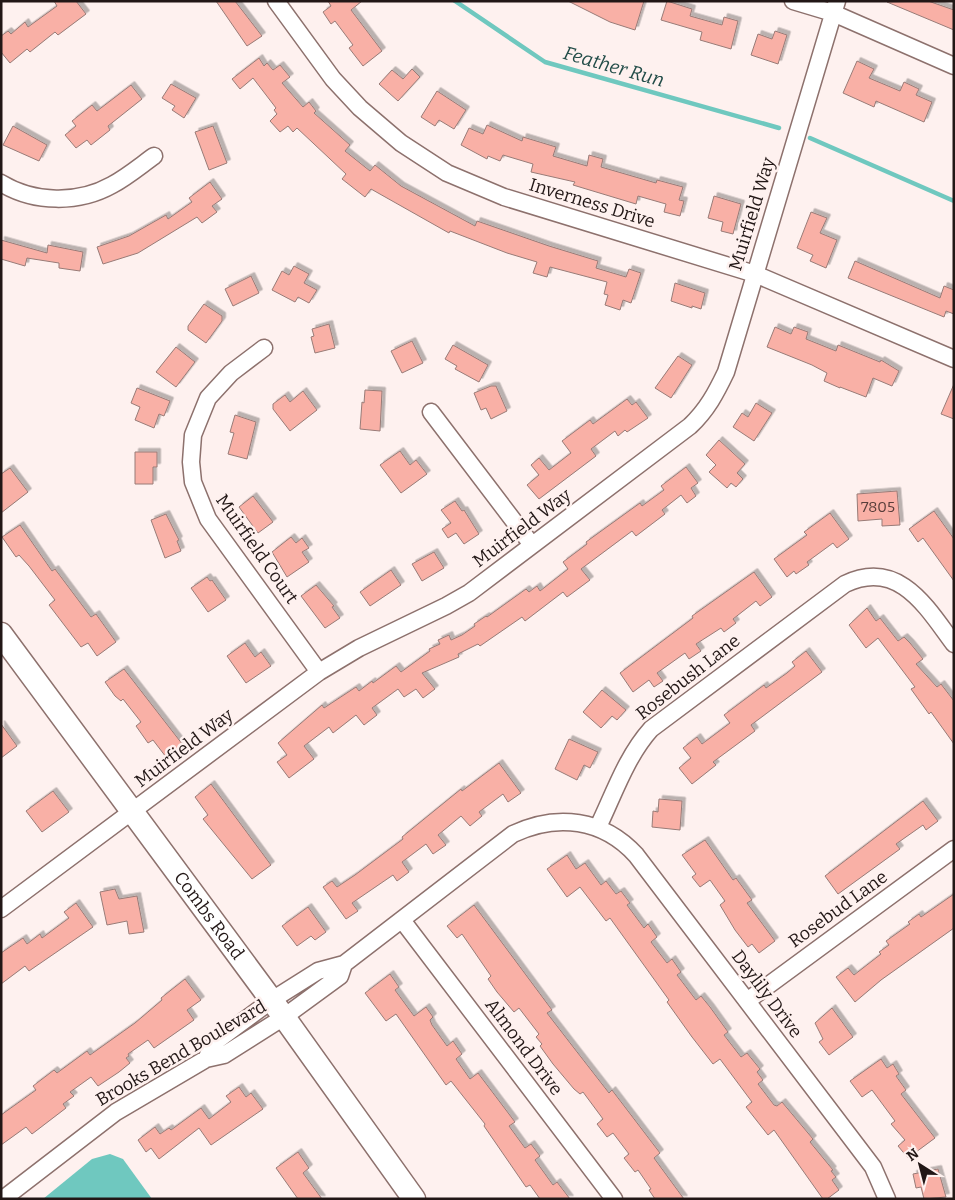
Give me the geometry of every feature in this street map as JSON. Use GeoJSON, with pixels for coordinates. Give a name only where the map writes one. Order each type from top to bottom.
{"type":"FeatureCollection","features":[{"type":"Feature","properties":{"kind":"street","name":"Inverness Drive"},"geometry":{"type":"LineString","coordinates":[[276,1],[320,63],[351,99],[401,143],[447,172],[504,197],[755,274],[954,359]]}},
{"type":"Feature","properties":{"kind":"street"},"geometry":{"type":"LineString","coordinates":[[793,1],[835,7],[954,66]]}},
{"type":"Feature","properties":{"kind":"street","name":"Muirfield Way"},"geometry":{"type":"LineString","coordinates":[[1,909],[319,672],[359,648],[446,606],[485,581],[690,426],[708,407],[726,372],[835,7]]}},
{"type":"Feature","properties":{"kind":"street"},"geometry":{"type":"LineString","coordinates":[[1,183],[38,197],[57,199],[83,196],[114,185],[154,156]]}},
{"type":"Feature","properties":{"kind":"street","name":"Muirfield Court"},"geometry":{"type":"LineString","coordinates":[[264,348],[231,373],[208,398],[193,435],[191,462],[193,482],[208,519],[319,672]]}},
{"type":"Feature","properties":{"kind":"street"},"geometry":{"type":"LineString","coordinates":[[431,412],[532,545]]}},
{"type":"Feature","properties":{"kind":"street","name":"Rosebush Lane"},"geometry":{"type":"LineString","coordinates":[[598,827],[631,756],[638,744],[651,729],[833,591],[851,581],[878,577],[892,580],[910,590],[925,604],[954,644]]}},
{"type":"Feature","properties":{"kind":"street","name":"Combs Road"},"geometry":{"type":"LineString","coordinates":[[1,634],[278,1008],[414,1199]]}},
{"type":"Feature","properties":{"kind":"street"},"geometry":{"type":"LineString","coordinates":[[278,1008],[318,970],[344,964],[519,831],[544,822],[558,820],[598,827]]}},
{"type":"Feature","properties":{"kind":"street","name":"Daylily Drive"},"geometry":{"type":"LineString","coordinates":[[598,827],[617,838],[636,855],[873,1167],[887,1199]]}},
{"type":"Feature","properties":{"kind":"street","name":"Rosebud Lane"},"geometry":{"type":"LineString","coordinates":[[747,1001],[954,849]]}},
{"type":"Feature","properties":{"kind":"street","name":"Almond Drive"},"geometry":{"type":"LineString","coordinates":[[402,920],[614,1199]]}},
{"type":"Feature","properties":{"kind":"street","name":"Brooks Bend Boulevard"},"geometry":{"type":"LineString","coordinates":[[4,1199],[116,1112],[206,1059],[215,1042],[278,1008]]}},
{"type":"Feature","properties":{"kind":"water"},"geometry":{"type":"Polygon","coordinates":[[[110,1154],[123,1159],[152,1199],[43,1199],[92,1159],[110,1154]]]}},
{"type":"Feature","properties":{"kind":"building"},"geometry":{"type":"Polygon","coordinates":[[[54,1],[76,1],[86,14],[58,35],[55,32],[30,52],[27,49],[10,63],[1,52],[1,36],[8,31],[11,34],[25,22],[28,27],[57,6],[54,1]]]}},
{"type":"Feature","properties":{"kind":"building"},"geometry":{"type":"Polygon","coordinates":[[[216,1],[235,1],[262,36],[247,46],[216,1]]]}},
{"type":"Feature","properties":{"kind":"building"},"geometry":{"type":"Polygon","coordinates":[[[328,1],[362,1],[351,10],[382,51],[363,66],[349,48],[353,45],[335,21],[331,24],[323,12],[331,6],[328,1]]]}},
{"type":"Feature","properties":{"kind":"building"},"geometry":{"type":"Polygon","coordinates":[[[568,1],[644,1],[635,30],[610,22],[568,1]]]}},
{"type":"Feature","properties":{"kind":"building"},"geometry":{"type":"Polygon","coordinates":[[[667,1],[692,9],[690,16],[722,25],[724,17],[738,21],[731,49],[700,40],[702,32],[661,20],[667,1]]]}},
{"type":"Feature","properties":{"kind":"building"},"geometry":{"type":"Polygon","coordinates":[[[928,1],[954,10],[954,30],[887,2],[928,1]]]}},
{"type":"Feature","properties":{"kind":"building"},"geometry":{"type":"Polygon","coordinates":[[[775,31],[787,35],[778,64],[751,55],[758,34],[772,39],[775,31]]]}},
{"type":"Feature","properties":{"kind":"building"},"geometry":{"type":"Polygon","coordinates":[[[259,58],[264,66],[267,63],[273,70],[280,65],[290,77],[282,83],[303,107],[309,102],[316,111],[314,113],[350,145],[345,151],[370,171],[375,165],[401,186],[475,226],[477,221],[598,261],[596,268],[626,277],[629,269],[641,273],[631,303],[623,300],[620,310],[605,305],[608,295],[604,294],[607,282],[550,267],[547,277],[533,273],[537,262],[507,253],[450,231],[449,233],[371,189],[365,197],[342,179],[346,174],[297,128],[293,132],[288,126],[280,132],[270,121],[277,114],[274,110],[276,108],[253,78],[240,89],[232,79],[259,58]]]}},
{"type":"Feature","properties":{"kind":"building"},"geometry":{"type":"Polygon","coordinates":[[[857,61],[874,69],[869,78],[900,91],[904,82],[919,89],[916,95],[932,102],[924,122],[876,101],[874,107],[843,93],[857,61]]]}},
{"type":"Feature","properties":{"kind":"building"},"geometry":{"type":"Polygon","coordinates":[[[412,69],[420,77],[398,101],[379,84],[392,70],[403,79],[412,69]]]}},
{"type":"Feature","properties":{"kind":"building"},"geometry":{"type":"Polygon","coordinates":[[[171,84],[196,98],[184,118],[172,110],[175,106],[162,98],[171,84]]]}},
{"type":"Feature","properties":{"kind":"building"},"geometry":{"type":"Polygon","coordinates":[[[131,85],[142,99],[108,126],[110,130],[91,145],[87,140],[76,148],[65,135],[76,126],[72,121],[92,105],[97,111],[131,85]]]}},
{"type":"Feature","properties":{"kind":"building"},"geometry":{"type":"Polygon","coordinates":[[[437,91],[466,110],[454,129],[439,120],[435,126],[421,117],[437,91]]]}},
{"type":"Feature","properties":{"kind":"building"},"geometry":{"type":"Polygon","coordinates":[[[487,125],[522,141],[523,137],[556,147],[553,156],[587,166],[589,155],[603,159],[601,167],[656,183],[657,180],[683,187],[679,200],[684,201],[680,216],[664,212],[666,204],[638,196],[636,204],[573,185],[575,182],[531,172],[533,164],[503,155],[500,161],[488,156],[487,159],[461,145],[469,128],[483,134],[487,125]]]}},
{"type":"Feature","properties":{"kind":"building"},"geometry":{"type":"Polygon","coordinates":[[[13,126],[47,145],[39,161],[3,145],[13,126]]]}},
{"type":"Feature","properties":{"kind":"building"},"geometry":{"type":"Polygon","coordinates":[[[213,126],[227,163],[209,170],[195,132],[213,126]]]}},
{"type":"Feature","properties":{"kind":"building"},"geometry":{"type":"Polygon","coordinates":[[[210,182],[222,199],[212,206],[217,212],[202,223],[197,217],[138,253],[103,264],[97,247],[129,236],[166,215],[168,219],[192,202],[189,198],[210,182]]]}},
{"type":"Feature","properties":{"kind":"building"},"geometry":{"type":"Polygon","coordinates":[[[714,196],[741,204],[733,234],[721,231],[723,222],[708,218],[714,196]]]}},
{"type":"Feature","properties":{"kind":"building"},"geometry":{"type":"Polygon","coordinates":[[[811,212],[827,218],[820,233],[837,240],[826,268],[810,261],[813,255],[797,248],[811,212]]]}},
{"type":"Feature","properties":{"kind":"building"},"geometry":{"type":"Polygon","coordinates":[[[1,240],[47,253],[48,245],[83,252],[80,271],[59,268],[59,263],[27,258],[25,266],[1,259],[1,240]]]}},
{"type":"Feature","properties":{"kind":"building"},"geometry":{"type":"Polygon","coordinates":[[[855,261],[940,298],[944,286],[954,290],[954,314],[946,311],[944,317],[848,278],[855,261]]]}},
{"type":"Feature","properties":{"kind":"building"},"geometry":{"type":"Polygon","coordinates":[[[294,266],[309,274],[304,283],[317,290],[309,303],[298,297],[295,302],[272,290],[282,271],[289,275],[294,266]]]}},
{"type":"Feature","properties":{"kind":"building"},"geometry":{"type":"Polygon","coordinates":[[[251,276],[259,293],[233,306],[225,289],[251,276]]]}},
{"type":"Feature","properties":{"kind":"building"},"geometry":{"type":"Polygon","coordinates":[[[675,283],[705,293],[701,309],[671,301],[675,283]]]}},
{"type":"Feature","properties":{"kind":"building"},"geometry":{"type":"Polygon","coordinates":[[[204,304],[222,316],[222,321],[206,343],[188,330],[188,326],[204,304]]]}},
{"type":"Feature","properties":{"kind":"building"},"geometry":{"type":"Polygon","coordinates":[[[329,324],[335,348],[315,353],[311,337],[314,336],[312,329],[329,324]]]}},
{"type":"Feature","properties":{"kind":"building"},"geometry":{"type":"Polygon","coordinates":[[[775,327],[791,334],[794,327],[808,332],[806,339],[836,351],[838,345],[880,362],[881,360],[899,371],[892,386],[873,378],[866,397],[840,388],[824,381],[827,373],[767,347],[775,327]]]}},
{"type":"Feature","properties":{"kind":"building"},"geometry":{"type":"Polygon","coordinates":[[[412,341],[423,363],[402,373],[391,351],[412,341]]]}},
{"type":"Feature","properties":{"kind":"building"},"geometry":{"type":"Polygon","coordinates":[[[453,345],[488,365],[479,382],[455,369],[457,366],[445,359],[453,345]]]}},
{"type":"Feature","properties":{"kind":"building"},"geometry":{"type":"Polygon","coordinates":[[[176,347],[195,362],[176,387],[156,372],[176,347]]]}},
{"type":"Feature","properties":{"kind":"building"},"geometry":{"type":"Polygon","coordinates":[[[678,356],[692,365],[671,398],[655,388],[678,356]]]}},
{"type":"Feature","properties":{"kind":"building"},"geometry":{"type":"Polygon","coordinates":[[[954,384],[954,419],[941,414],[954,384]]]}},
{"type":"Feature","properties":{"kind":"building"},"geometry":{"type":"Polygon","coordinates":[[[491,386],[496,386],[507,411],[491,419],[486,408],[481,410],[474,393],[491,386]]]}},
{"type":"Feature","properties":{"kind":"building"},"geometry":{"type":"Polygon","coordinates":[[[137,388],[170,401],[164,416],[159,414],[154,428],[135,420],[140,407],[131,403],[137,388]]]}},
{"type":"Feature","properties":{"kind":"building"},"geometry":{"type":"Polygon","coordinates":[[[365,390],[382,391],[380,431],[360,429],[365,390]]]}},
{"type":"Feature","properties":{"kind":"building"},"geometry":{"type":"Polygon","coordinates":[[[303,391],[317,410],[290,431],[273,409],[273,404],[285,395],[290,402],[303,391]]]}},
{"type":"Feature","properties":{"kind":"building"},"geometry":{"type":"Polygon","coordinates":[[[627,399],[632,405],[636,402],[648,418],[627,432],[625,430],[618,436],[615,431],[591,449],[596,456],[539,499],[527,485],[539,475],[531,465],[539,458],[549,470],[571,453],[562,441],[590,420],[593,424],[627,399]]]}},
{"type":"Feature","properties":{"kind":"building"},"geometry":{"type":"Polygon","coordinates":[[[756,403],[772,413],[754,441],[733,427],[742,413],[748,417],[756,403]]]}},
{"type":"Feature","properties":{"kind":"building"},"geometry":{"type":"Polygon","coordinates":[[[235,415],[256,422],[247,459],[228,454],[234,433],[230,432],[235,415]]]}},
{"type":"Feature","properties":{"kind":"building"},"geometry":{"type":"Polygon","coordinates":[[[719,440],[745,464],[737,473],[743,479],[736,487],[731,483],[727,488],[709,472],[716,465],[706,455],[719,440]]]}},
{"type":"Feature","properties":{"kind":"building"},"geometry":{"type":"Polygon","coordinates":[[[400,451],[410,465],[416,460],[427,474],[401,493],[380,465],[400,451]]]}},
{"type":"Feature","properties":{"kind":"building"},"geometry":{"type":"Polygon","coordinates":[[[135,452],[157,452],[157,467],[153,467],[153,484],[135,484],[135,452]]]}},
{"type":"Feature","properties":{"kind":"building"},"geometry":{"type":"Polygon","coordinates":[[[686,467],[698,483],[691,488],[696,496],[687,503],[681,495],[662,510],[665,514],[636,536],[632,531],[581,569],[590,580],[567,597],[563,592],[525,621],[522,617],[480,646],[478,644],[458,654],[459,657],[422,673],[435,689],[423,698],[416,689],[404,697],[398,689],[372,708],[377,715],[364,725],[356,715],[333,733],[329,727],[304,746],[314,759],[289,778],[277,762],[287,755],[278,743],[322,705],[324,708],[356,687],[359,691],[396,666],[401,672],[430,651],[429,649],[440,644],[438,640],[449,635],[451,640],[462,635],[475,626],[474,624],[526,589],[529,592],[537,586],[540,591],[568,569],[563,562],[587,544],[586,542],[640,503],[642,506],[664,490],[661,486],[686,467]]]}},
{"type":"Feature","properties":{"kind":"building"},"geometry":{"type":"Polygon","coordinates":[[[10,468],[28,492],[1,513],[1,474],[10,468]]]}},
{"type":"Feature","properties":{"kind":"building"},"geometry":{"type":"Polygon","coordinates":[[[897,491],[900,525],[882,526],[882,519],[858,521],[857,494],[897,491]]]}},
{"type":"Feature","properties":{"kind":"building"},"geometry":{"type":"Polygon","coordinates":[[[253,496],[273,522],[258,533],[239,507],[253,496]]]}},
{"type":"Feature","properties":{"kind":"building"},"geometry":{"type":"Polygon","coordinates":[[[455,501],[462,511],[464,510],[479,534],[464,544],[456,533],[448,538],[442,529],[451,523],[441,510],[455,501]]]}},
{"type":"Feature","properties":{"kind":"building"},"geometry":{"type":"Polygon","coordinates":[[[934,511],[954,539],[954,581],[923,538],[918,542],[909,529],[934,511]]]}},
{"type":"Feature","properties":{"kind":"building"},"geometry":{"type":"Polygon","coordinates":[[[830,513],[849,539],[837,548],[833,543],[807,562],[809,565],[796,574],[794,571],[787,577],[774,559],[807,535],[804,532],[830,513]]]}},
{"type":"Feature","properties":{"kind":"building"},"geometry":{"type":"Polygon","coordinates":[[[166,514],[179,540],[177,541],[181,551],[165,558],[151,520],[166,514]]]}},
{"type":"Feature","properties":{"kind":"building"},"geometry":{"type":"Polygon","coordinates":[[[20,525],[52,571],[55,569],[91,617],[96,614],[116,642],[97,656],[88,643],[81,647],[49,605],[55,600],[29,566],[19,555],[16,557],[2,537],[20,525]]]}},
{"type":"Feature","properties":{"kind":"building"},"geometry":{"type":"Polygon","coordinates":[[[291,537],[296,543],[302,538],[309,548],[302,552],[309,562],[287,577],[272,552],[291,537]]]}},
{"type":"Feature","properties":{"kind":"building"},"geometry":{"type":"Polygon","coordinates":[[[434,552],[444,568],[422,581],[412,564],[434,552]]]}},
{"type":"Feature","properties":{"kind":"building"},"geometry":{"type":"Polygon","coordinates":[[[391,570],[401,585],[370,606],[360,592],[391,570]]]}},
{"type":"Feature","properties":{"kind":"building"},"geometry":{"type":"Polygon","coordinates":[[[754,572],[772,597],[760,606],[756,601],[733,619],[736,623],[724,632],[721,628],[696,644],[701,651],[689,659],[685,653],[657,673],[663,681],[654,687],[649,680],[633,692],[620,673],[693,618],[692,616],[754,572]]]}},
{"type":"Feature","properties":{"kind":"building"},"geometry":{"type":"Polygon","coordinates":[[[207,577],[210,581],[212,580],[226,600],[208,612],[191,588],[207,577]]]}},
{"type":"Feature","properties":{"kind":"building"},"geometry":{"type":"Polygon","coordinates":[[[316,585],[334,606],[332,607],[340,618],[325,628],[301,596],[316,585]]]}},
{"type":"Feature","properties":{"kind":"building"},"geometry":{"type":"Polygon","coordinates":[[[867,608],[876,621],[880,618],[898,641],[904,637],[910,643],[923,659],[916,664],[937,687],[941,684],[954,701],[954,744],[931,712],[929,714],[911,689],[915,687],[878,638],[866,648],[849,625],[867,608]]]}},
{"type":"Feature","properties":{"kind":"building"},"geometry":{"type":"Polygon","coordinates":[[[245,643],[255,657],[261,652],[271,666],[246,683],[227,656],[245,643]]]}},
{"type":"Feature","properties":{"kind":"building"},"geometry":{"type":"Polygon","coordinates":[[[806,651],[822,672],[751,725],[755,731],[713,762],[716,765],[692,784],[679,768],[691,758],[683,748],[697,737],[702,744],[730,723],[724,715],[764,685],[766,688],[787,673],[795,666],[792,662],[806,651]]]}},
{"type":"Feature","properties":{"kind":"building"},"geometry":{"type":"Polygon","coordinates":[[[124,669],[183,745],[166,757],[153,740],[148,743],[136,726],[141,722],[123,699],[121,701],[115,696],[105,682],[124,669]]]}},
{"type":"Feature","properties":{"kind":"building"},"geometry":{"type":"Polygon","coordinates":[[[602,690],[626,710],[617,720],[612,716],[601,728],[583,712],[602,690]]]}},
{"type":"Feature","properties":{"kind":"building"},"geometry":{"type":"Polygon","coordinates":[[[1,724],[17,746],[1,758],[1,724]]]}},
{"type":"Feature","properties":{"kind":"building"},"geometry":{"type":"Polygon","coordinates":[[[569,739],[598,752],[590,768],[584,765],[577,780],[555,769],[569,739]]]}},
{"type":"Feature","properties":{"kind":"building"},"geometry":{"type":"Polygon","coordinates":[[[499,763],[521,793],[508,802],[503,794],[479,812],[482,816],[470,826],[461,816],[438,835],[446,845],[433,854],[426,844],[402,862],[409,872],[397,881],[393,875],[352,903],[358,911],[346,919],[323,887],[332,881],[337,887],[355,875],[403,839],[402,837],[461,789],[462,791],[499,763]]]}},
{"type":"Feature","properties":{"kind":"building"},"geometry":{"type":"Polygon","coordinates":[[[211,784],[271,865],[252,879],[203,819],[208,815],[195,797],[211,784]]]}},
{"type":"Feature","properties":{"kind":"building"},"geometry":{"type":"Polygon","coordinates":[[[53,791],[69,812],[42,832],[26,811],[53,791]]]}},
{"type":"Feature","properties":{"kind":"building"},"geometry":{"type":"Polygon","coordinates":[[[659,799],[682,801],[680,830],[652,827],[653,811],[658,812],[659,799]]]}},
{"type":"Feature","properties":{"kind":"building"},"geometry":{"type":"Polygon","coordinates":[[[923,801],[938,821],[926,830],[923,825],[896,844],[900,849],[838,894],[825,876],[923,801]]]}},
{"type":"Feature","properties":{"kind":"building"},"geometry":{"type":"Polygon","coordinates":[[[705,840],[733,880],[736,878],[752,900],[747,903],[775,941],[759,953],[752,944],[748,947],[735,930],[720,905],[725,901],[710,880],[700,887],[692,877],[696,874],[682,855],[705,840]]]}},
{"type":"Feature","properties":{"kind":"building"},"geometry":{"type":"Polygon","coordinates":[[[567,855],[576,869],[585,863],[601,885],[606,881],[616,894],[621,891],[630,903],[627,905],[644,928],[648,924],[657,937],[651,942],[667,963],[672,959],[681,972],[677,975],[696,1000],[701,996],[710,1007],[728,1032],[724,1035],[741,1057],[747,1053],[760,1069],[757,1072],[763,1080],[758,1084],[774,1105],[777,1106],[782,1102],[813,1139],[810,1142],[833,1170],[831,1171],[836,1177],[832,1180],[839,1190],[827,1199],[823,1199],[774,1130],[768,1135],[746,1107],[752,1102],[720,1059],[713,1064],[692,1037],[667,1002],[669,1000],[610,918],[606,921],[580,887],[567,897],[547,869],[567,855]]]}},
{"type":"Feature","properties":{"kind":"building"},"geometry":{"type":"Polygon","coordinates":[[[115,889],[119,899],[137,896],[144,932],[129,934],[127,921],[107,925],[100,892],[115,889]]]}},
{"type":"Feature","properties":{"kind":"building"},"geometry":{"type":"Polygon","coordinates":[[[954,894],[954,928],[881,980],[855,1002],[836,977],[848,968],[854,975],[881,954],[879,952],[889,945],[886,941],[910,924],[908,922],[919,914],[921,917],[954,894]]]}},
{"type":"Feature","properties":{"kind":"building"},"geometry":{"type":"Polygon","coordinates":[[[76,903],[93,927],[29,971],[25,966],[1,984],[1,953],[23,938],[27,944],[40,934],[42,938],[69,918],[64,912],[76,903]]]}},
{"type":"Feature","properties":{"kind":"building"},"geometry":{"type":"Polygon","coordinates":[[[474,905],[552,1010],[547,1013],[609,1093],[612,1090],[660,1153],[654,1158],[684,1199],[655,1199],[649,1190],[651,1189],[638,1170],[635,1172],[624,1158],[629,1154],[613,1133],[607,1137],[597,1124],[603,1119],[583,1092],[580,1094],[574,1089],[540,1046],[542,1044],[536,1037],[539,1034],[519,1008],[514,1012],[497,992],[488,979],[491,976],[462,934],[457,938],[447,926],[474,905]]]}},
{"type":"Feature","properties":{"kind":"building"},"geometry":{"type":"Polygon","coordinates":[[[308,907],[326,932],[315,940],[311,936],[297,946],[282,926],[308,907]]]}},
{"type":"Feature","properties":{"kind":"building"},"geometry":{"type":"Polygon","coordinates":[[[390,974],[399,987],[395,990],[414,1016],[426,1007],[433,1017],[430,1020],[432,1025],[447,1046],[453,1041],[462,1054],[456,1059],[470,1079],[478,1073],[515,1122],[509,1126],[525,1148],[531,1144],[540,1156],[535,1160],[553,1185],[557,1182],[570,1199],[540,1199],[530,1185],[526,1187],[484,1126],[485,1124],[451,1081],[446,1085],[396,1014],[386,1021],[365,993],[390,974]]]}},
{"type":"Feature","properties":{"kind":"building"},"geometry":{"type":"Polygon","coordinates":[[[185,979],[201,1000],[187,1010],[194,1020],[154,1048],[148,1040],[128,1054],[129,1056],[126,1058],[130,1063],[119,1072],[98,1086],[91,1077],[70,1092],[74,1096],[63,1104],[66,1108],[32,1134],[26,1127],[1,1145],[1,1115],[36,1090],[33,1086],[54,1070],[57,1073],[87,1051],[90,1055],[135,1023],[162,1000],[161,998],[185,979]]]}},
{"type":"Feature","properties":{"kind":"building"},"geometry":{"type":"Polygon","coordinates":[[[832,1008],[853,1037],[829,1055],[819,1042],[823,1039],[815,1023],[832,1008]]]}},
{"type":"Feature","properties":{"kind":"building"},"geometry":{"type":"Polygon","coordinates":[[[881,1059],[887,1068],[893,1064],[899,1074],[896,1076],[906,1090],[901,1094],[935,1138],[908,1158],[898,1146],[905,1140],[891,1124],[895,1121],[872,1090],[862,1097],[850,1081],[881,1059]]]}},
{"type":"Feature","properties":{"kind":"building"},"geometry":{"type":"Polygon","coordinates":[[[239,1087],[246,1097],[251,1093],[263,1109],[211,1145],[199,1128],[159,1159],[151,1148],[146,1152],[138,1140],[155,1127],[160,1134],[169,1128],[171,1130],[201,1108],[209,1119],[231,1102],[226,1096],[239,1087]]]}},
{"type":"Feature","properties":{"kind":"building"},"geometry":{"type":"Polygon","coordinates":[[[298,1152],[309,1168],[303,1173],[322,1199],[298,1199],[276,1168],[298,1152]]]}},
{"type":"Feature","properties":{"kind":"building"},"geometry":{"type":"Polygon","coordinates":[[[938,1169],[946,1197],[924,1199],[921,1187],[916,1188],[913,1174],[938,1169]]]}},
{"type":"Feature","properties":{"kind":"waterway","name":"Feather Run"},"geometry":{"type":"LineString","coordinates":[[455,1],[545,62],[779,128]]}},
{"type":"Feature","properties":{"kind":"waterway","name":"Feather Run"},"geometry":{"type":"LineString","coordinates":[[810,138],[954,201]]}}]}
